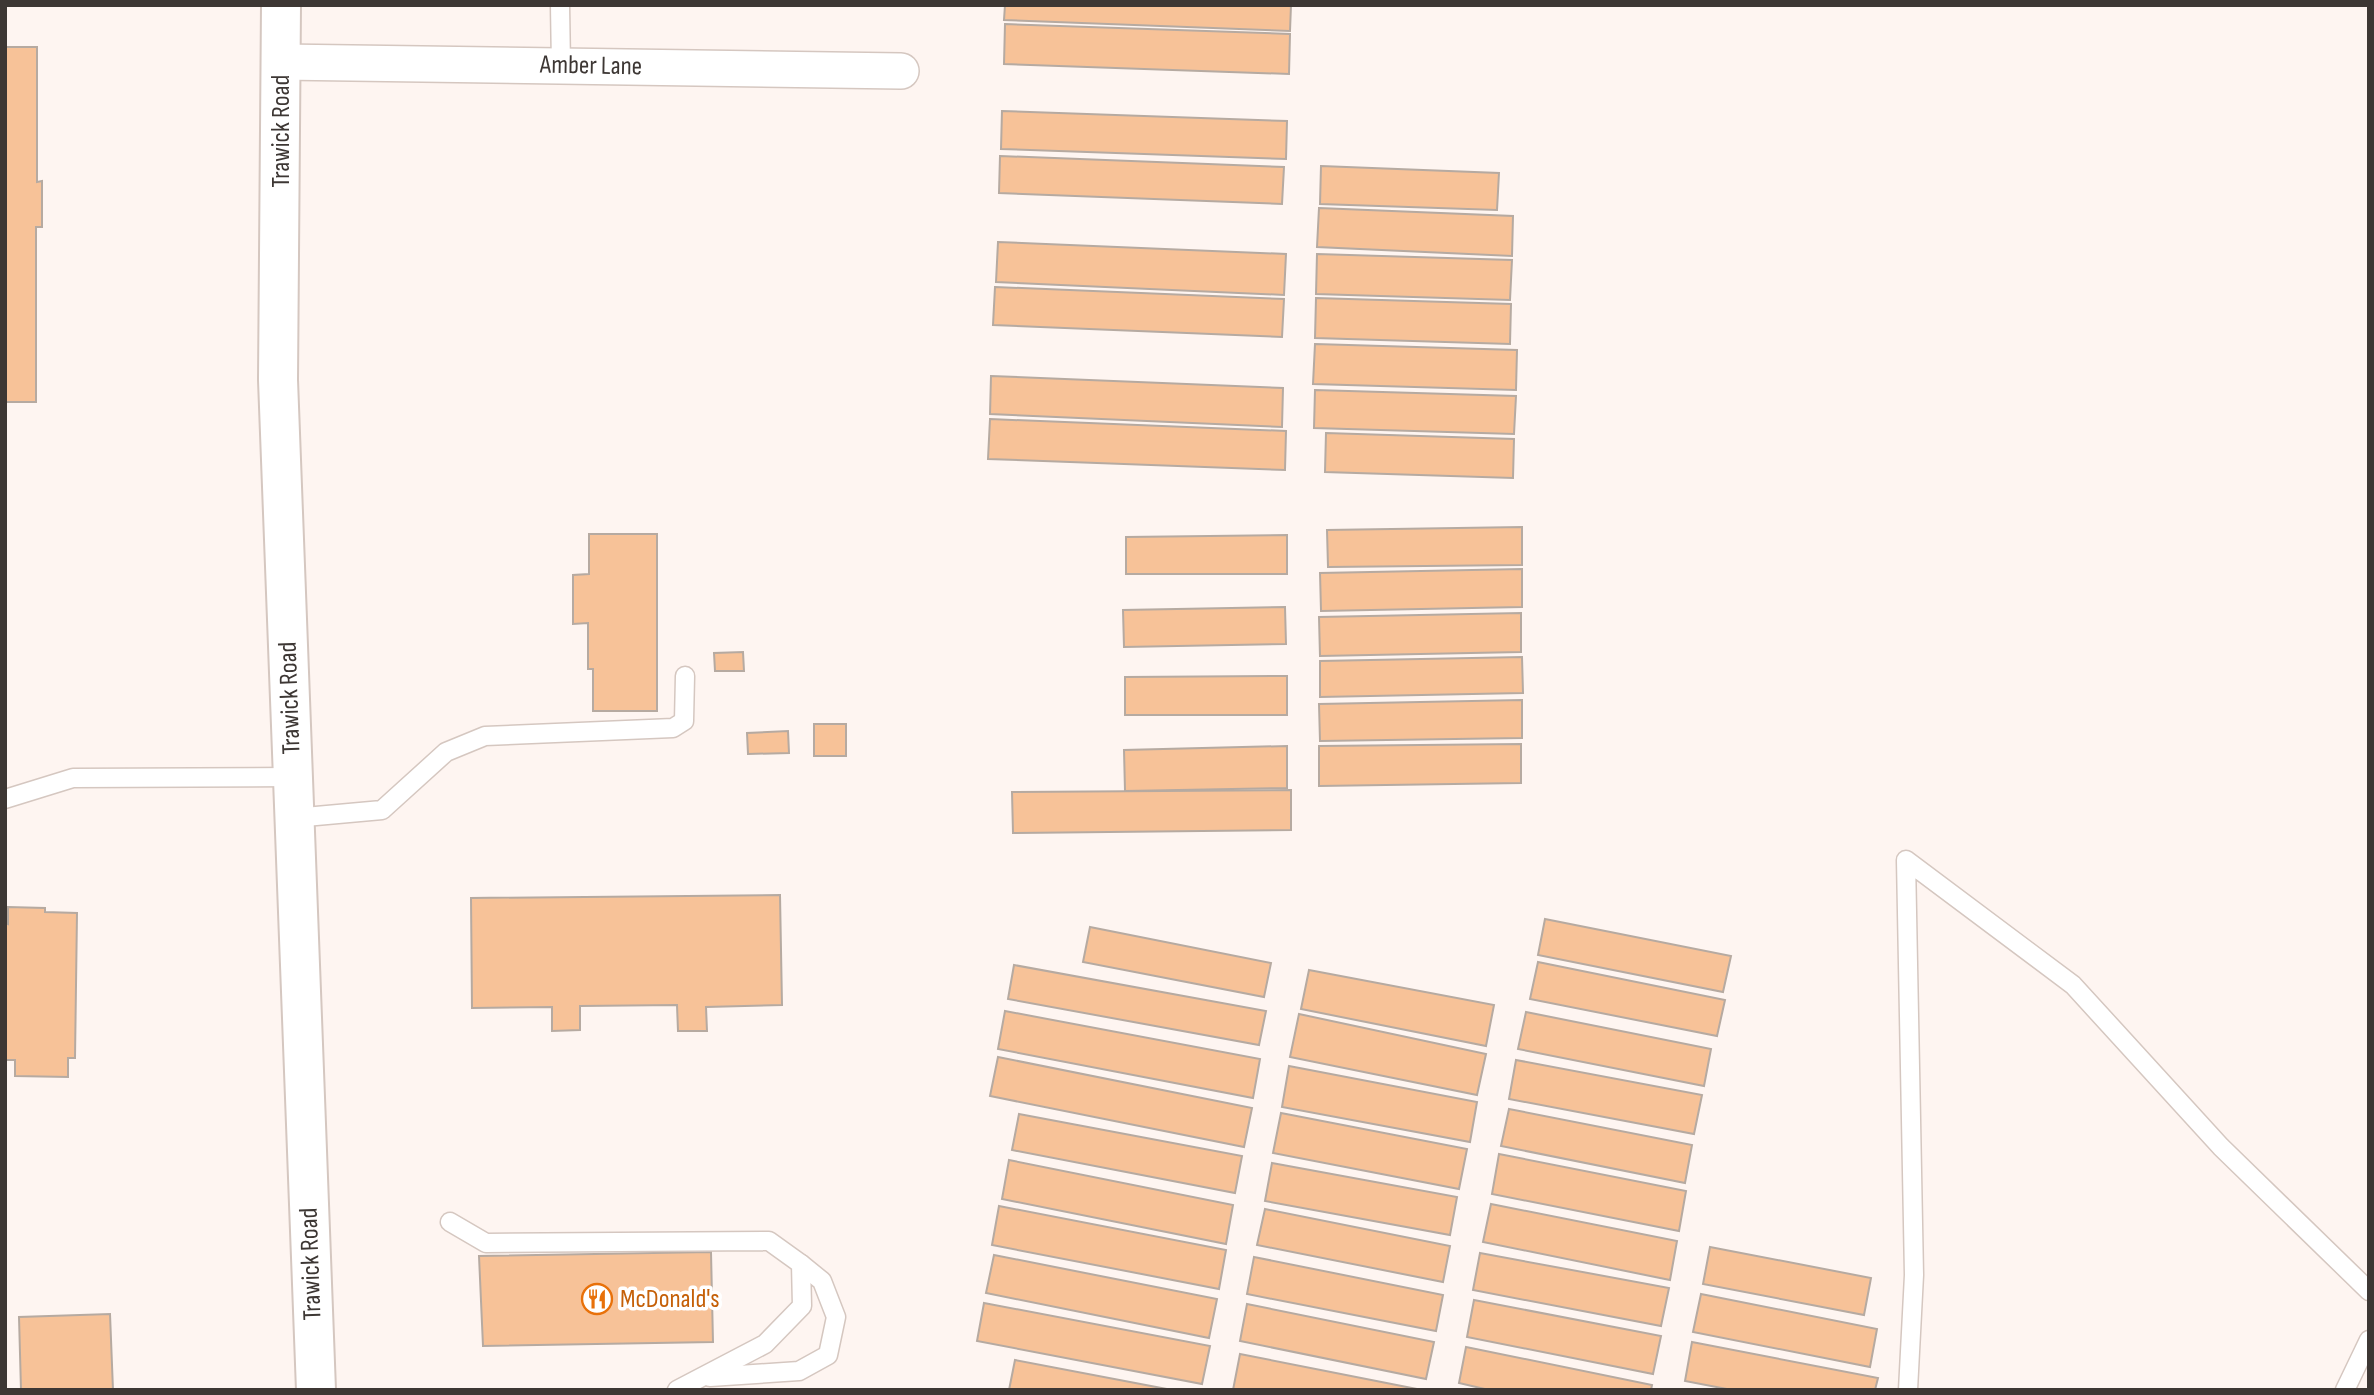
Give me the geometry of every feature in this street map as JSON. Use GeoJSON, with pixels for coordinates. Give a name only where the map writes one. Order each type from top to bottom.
{"type":"FeatureCollection","features":[{"type":"Feature","properties":{"kind":"street","name":"Trawick Road"},"geometry":{"type":"LineString","coordinates":[[281,5],[278,380],[316,1390]]}},
{"type":"Feature","properties":{"kind":"street","name":"Amber Lane"},"geometry":{"type":"LineString","coordinates":[[281,62],[901,71]]}},
{"type":"Feature","properties":{"kind":"lane"},"geometry":{"type":"LineString","coordinates":[[561,5],[561,66]]}},
{"type":"Feature","properties":{"kind":"lane"},"geometry":{"type":"LineString","coordinates":[[294,818],[382,810],[446,752],[485,736],[673,728],[684,721],[685,676]]}},
{"type":"Feature","properties":{"kind":"lane"},"geometry":{"type":"LineString","coordinates":[[5,799],[72,778],[293,777]]}},
{"type":"Feature","properties":{"kind":"lane"},"geometry":{"type":"LineString","coordinates":[[1908,1390],[1914,1275],[1906,860],[2073,985],[2221,1147],[2369,1291]]}},
{"type":"Feature","properties":{"kind":"lane"},"geometry":{"type":"LineString","coordinates":[[450,1222],[486,1243],[769,1241],[822,1280],[836,1317],[828,1355],[799,1371],[703,1377]]}},
{"type":"Feature","properties":{"kind":"lane"},"geometry":{"type":"LineString","coordinates":[[677,1390],[765,1344],[802,1306],[801,1264]]}},
{"type":"Feature","properties":{"kind":"lane"},"geometry":{"type":"LineString","coordinates":[[2345,1390],[2369,1340]]}},
{"type":"Feature","properties":{"kind":"building"},"geometry":{"type":"Polygon","coordinates":[[[1005,5],[1291,5],[1290,31],[1004,20],[1005,5]]]}},
{"type":"Feature","properties":{"kind":"building"},"geometry":{"type":"Polygon","coordinates":[[[1005,24],[1290,34],[1289,74],[1004,64],[1005,24]]]}},
{"type":"Feature","properties":{"kind":"building"},"geometry":{"type":"Polygon","coordinates":[[[5,47],[37,47],[37,182],[42,181],[42,227],[36,227],[36,402],[5,402],[5,47]]]}},
{"type":"Feature","properties":{"kind":"building"},"geometry":{"type":"Polygon","coordinates":[[[1002,111],[1287,121],[1286,159],[1001,149],[1002,111]]]}},
{"type":"Feature","properties":{"kind":"building"},"geometry":{"type":"Polygon","coordinates":[[[1000,156],[1284,167],[1282,204],[999,193],[1000,156]]]}},
{"type":"Feature","properties":{"kind":"building"},"geometry":{"type":"Polygon","coordinates":[[[1321,166],[1499,173],[1497,210],[1320,204],[1321,166]]]}},
{"type":"Feature","properties":{"kind":"building"},"geometry":{"type":"Polygon","coordinates":[[[1319,208],[1513,216],[1512,256],[1317,247],[1319,208]]]}},
{"type":"Feature","properties":{"kind":"building"},"geometry":{"type":"Polygon","coordinates":[[[998,242],[1286,254],[1284,295],[996,282],[998,242]]]}},
{"type":"Feature","properties":{"kind":"building"},"geometry":{"type":"Polygon","coordinates":[[[1317,254],[1512,260],[1510,300],[1316,294],[1317,254]]]}},
{"type":"Feature","properties":{"kind":"building"},"geometry":{"type":"Polygon","coordinates":[[[995,287],[1284,299],[1282,337],[993,325],[995,287]]]}},
{"type":"Feature","properties":{"kind":"building"},"geometry":{"type":"Polygon","coordinates":[[[1316,298],[1511,304],[1510,344],[1315,338],[1316,298]]]}},
{"type":"Feature","properties":{"kind":"building"},"geometry":{"type":"Polygon","coordinates":[[[1315,344],[1517,350],[1516,390],[1313,384],[1315,344]]]}},
{"type":"Feature","properties":{"kind":"building"},"geometry":{"type":"Polygon","coordinates":[[[991,376],[1283,388],[1282,427],[990,414],[991,376]]]}},
{"type":"Feature","properties":{"kind":"building"},"geometry":{"type":"Polygon","coordinates":[[[1315,390],[1516,396],[1514,434],[1314,428],[1315,390]]]}},
{"type":"Feature","properties":{"kind":"building"},"geometry":{"type":"Polygon","coordinates":[[[990,419],[1286,431],[1285,470],[988,459],[990,419]]]}},
{"type":"Feature","properties":{"kind":"building"},"geometry":{"type":"Polygon","coordinates":[[[1326,433],[1514,439],[1513,478],[1325,472],[1326,433]]]}},
{"type":"Feature","properties":{"kind":"building"},"geometry":{"type":"Polygon","coordinates":[[[1522,527],[1522,565],[1328,567],[1327,530],[1522,527]]]}},
{"type":"Feature","properties":{"kind":"building"},"geometry":{"type":"Polygon","coordinates":[[[589,534],[657,534],[657,711],[593,711],[593,669],[588,669],[588,623],[573,624],[573,575],[589,574],[589,534]]]}},
{"type":"Feature","properties":{"kind":"building"},"geometry":{"type":"Polygon","coordinates":[[[1287,535],[1287,574],[1126,574],[1126,537],[1287,535]]]}},
{"type":"Feature","properties":{"kind":"building"},"geometry":{"type":"Polygon","coordinates":[[[1522,569],[1522,607],[1321,611],[1320,573],[1522,569]]]}},
{"type":"Feature","properties":{"kind":"building"},"geometry":{"type":"Polygon","coordinates":[[[1285,607],[1286,644],[1124,647],[1123,610],[1285,607]]]}},
{"type":"Feature","properties":{"kind":"building"},"geometry":{"type":"Polygon","coordinates":[[[1521,613],[1521,652],[1320,656],[1319,617],[1521,613]]]}},
{"type":"Feature","properties":{"kind":"building"},"geometry":{"type":"Polygon","coordinates":[[[743,652],[744,671],[715,671],[714,653],[743,652]]]}},
{"type":"Feature","properties":{"kind":"building"},"geometry":{"type":"Polygon","coordinates":[[[1522,657],[1523,693],[1320,697],[1320,661],[1522,657]]]}},
{"type":"Feature","properties":{"kind":"building"},"geometry":{"type":"Polygon","coordinates":[[[1287,676],[1287,715],[1125,715],[1125,677],[1287,676]]]}},
{"type":"Feature","properties":{"kind":"building"},"geometry":{"type":"Polygon","coordinates":[[[1522,700],[1522,738],[1320,741],[1319,704],[1522,700]]]}},
{"type":"Feature","properties":{"kind":"building"},"geometry":{"type":"Polygon","coordinates":[[[814,724],[846,724],[846,756],[814,756],[814,724]]]}},
{"type":"Feature","properties":{"kind":"building"},"geometry":{"type":"Polygon","coordinates":[[[788,731],[789,753],[748,754],[747,733],[788,731]]]}},
{"type":"Feature","properties":{"kind":"building"},"geometry":{"type":"Polygon","coordinates":[[[1521,744],[1521,783],[1319,786],[1319,746],[1521,744]]]}},
{"type":"Feature","properties":{"kind":"building"},"geometry":{"type":"Polygon","coordinates":[[[1287,746],[1287,788],[1125,791],[1124,750],[1287,746]]]}},
{"type":"Feature","properties":{"kind":"building"},"geometry":{"type":"Polygon","coordinates":[[[1291,790],[1291,830],[1013,833],[1012,792],[1291,790]]]}},
{"type":"Feature","properties":{"kind":"building"},"geometry":{"type":"Polygon","coordinates":[[[780,895],[782,1005],[706,1007],[707,1031],[678,1031],[677,1005],[580,1006],[580,1030],[552,1031],[552,1007],[472,1008],[471,898],[780,895]]]}},
{"type":"Feature","properties":{"kind":"building"},"geometry":{"type":"Polygon","coordinates":[[[8,907],[45,908],[45,912],[77,913],[75,1058],[68,1058],[68,1077],[15,1076],[15,1060],[5,1060],[5,923],[8,924],[8,907]]]}},
{"type":"Feature","properties":{"kind":"building"},"geometry":{"type":"Polygon","coordinates":[[[1545,919],[1731,956],[1723,992],[1538,955],[1545,919]]]}},
{"type":"Feature","properties":{"kind":"building"},"geometry":{"type":"Polygon","coordinates":[[[1090,927],[1271,963],[1264,997],[1083,962],[1090,927]]]}},
{"type":"Feature","properties":{"kind":"building"},"geometry":{"type":"Polygon","coordinates":[[[1538,962],[1725,1000],[1717,1036],[1530,999],[1538,962]]]}},
{"type":"Feature","properties":{"kind":"building"},"geometry":{"type":"Polygon","coordinates":[[[1014,965],[1266,1011],[1259,1045],[1008,999],[1014,965]]]}},
{"type":"Feature","properties":{"kind":"building"},"geometry":{"type":"Polygon","coordinates":[[[1309,970],[1494,1005],[1486,1046],[1301,1009],[1309,970]]]}},
{"type":"Feature","properties":{"kind":"building"},"geometry":{"type":"Polygon","coordinates":[[[1005,1011],[1260,1059],[1253,1098],[998,1049],[1005,1011]]]}},
{"type":"Feature","properties":{"kind":"building"},"geometry":{"type":"Polygon","coordinates":[[[1526,1012],[1711,1049],[1704,1086],[1518,1049],[1526,1012]]]}},
{"type":"Feature","properties":{"kind":"building"},"geometry":{"type":"Polygon","coordinates":[[[1299,1014],[1486,1054],[1477,1095],[1290,1057],[1299,1014]]]}},
{"type":"Feature","properties":{"kind":"building"},"geometry":{"type":"Polygon","coordinates":[[[998,1057],[1252,1108],[1244,1147],[990,1096],[998,1057]]]}},
{"type":"Feature","properties":{"kind":"building"},"geometry":{"type":"Polygon","coordinates":[[[1516,1060],[1702,1095],[1694,1134],[1509,1099],[1516,1060]]]}},
{"type":"Feature","properties":{"kind":"building"},"geometry":{"type":"Polygon","coordinates":[[[1289,1066],[1477,1102],[1470,1142],[1282,1107],[1289,1066]]]}},
{"type":"Feature","properties":{"kind":"building"},"geometry":{"type":"Polygon","coordinates":[[[1509,1109],[1692,1145],[1685,1183],[1501,1146],[1509,1109]]]}},
{"type":"Feature","properties":{"kind":"building"},"geometry":{"type":"Polygon","coordinates":[[[1281,1113],[1467,1149],[1459,1189],[1273,1153],[1281,1113]]]}},
{"type":"Feature","properties":{"kind":"building"},"geometry":{"type":"Polygon","coordinates":[[[1019,1114],[1242,1156],[1235,1193],[1012,1150],[1019,1114]]]}},
{"type":"Feature","properties":{"kind":"building"},"geometry":{"type":"Polygon","coordinates":[[[1499,1154],[1686,1191],[1679,1231],[1492,1194],[1499,1154]]]}},
{"type":"Feature","properties":{"kind":"building"},"geometry":{"type":"Polygon","coordinates":[[[1009,1160],[1233,1205],[1226,1244],[1002,1199],[1009,1160]]]}},
{"type":"Feature","properties":{"kind":"building"},"geometry":{"type":"Polygon","coordinates":[[[1272,1163],[1457,1197],[1450,1235],[1265,1201],[1272,1163]]]}},
{"type":"Feature","properties":{"kind":"building"},"geometry":{"type":"Polygon","coordinates":[[[1491,1204],[1677,1241],[1670,1280],[1483,1242],[1491,1204]]]}},
{"type":"Feature","properties":{"kind":"building"},"geometry":{"type":"Polygon","coordinates":[[[999,1206],[1226,1250],[1219,1289],[992,1245],[999,1206]]]}},
{"type":"Feature","properties":{"kind":"building"},"geometry":{"type":"Polygon","coordinates":[[[1265,1209],[1450,1246],[1443,1282],[1257,1245],[1265,1209]]]}},
{"type":"Feature","properties":{"kind":"building"},"geometry":{"type":"Polygon","coordinates":[[[1710,1247],[1871,1278],[1864,1315],[1703,1284],[1710,1247]]]}},
{"type":"Feature","properties":{"kind":"building","name":"McDonald's"},"geometry":{"type":"Polygon","coordinates":[[[711,1252],[713,1342],[483,1346],[479,1256],[711,1252]]]}},
{"type":"Feature","properties":{"kind":"building"},"geometry":{"type":"Polygon","coordinates":[[[1480,1253],[1669,1288],[1661,1326],[1473,1290],[1480,1253]]]}},
{"type":"Feature","properties":{"kind":"building"},"geometry":{"type":"Polygon","coordinates":[[[994,1255],[1217,1299],[1209,1338],[986,1293],[994,1255]]]}},
{"type":"Feature","properties":{"kind":"building"},"geometry":{"type":"Polygon","coordinates":[[[1254,1257],[1443,1295],[1436,1331],[1247,1294],[1254,1257]]]}},
{"type":"Feature","properties":{"kind":"building"},"geometry":{"type":"Polygon","coordinates":[[[1701,1294],[1877,1329],[1870,1367],[1693,1332],[1701,1294]]]}},
{"type":"Feature","properties":{"kind":"building"},"geometry":{"type":"Polygon","coordinates":[[[1474,1300],[1661,1336],[1653,1374],[1467,1337],[1474,1300]]]}},
{"type":"Feature","properties":{"kind":"building"},"geometry":{"type":"Polygon","coordinates":[[[984,1303],[1210,1346],[1202,1384],[977,1341],[984,1303]]]}},
{"type":"Feature","properties":{"kind":"building"},"geometry":{"type":"Polygon","coordinates":[[[1247,1304],[1434,1342],[1426,1379],[1240,1341],[1247,1304]]]}},
{"type":"Feature","properties":{"kind":"building"},"geometry":{"type":"Polygon","coordinates":[[[110,1314],[113,1390],[21,1390],[19,1317],[110,1314]]]}},
{"type":"Feature","properties":{"kind":"building"},"geometry":{"type":"Polygon","coordinates":[[[1692,1342],[1878,1378],[1875,1390],[1732,1390],[1685,1381],[1692,1342]]]}},
{"type":"Feature","properties":{"kind":"building"},"geometry":{"type":"Polygon","coordinates":[[[1466,1347],[1652,1385],[1651,1390],[1489,1390],[1459,1383],[1466,1347]]]}},
{"type":"Feature","properties":{"kind":"building"},"geometry":{"type":"Polygon","coordinates":[[[1240,1354],[1422,1390],[1233,1390],[1240,1354]]]}},
{"type":"Feature","properties":{"kind":"building"},"geometry":{"type":"Polygon","coordinates":[[[1015,1360],[1172,1390],[1009,1390],[1015,1360]]]}},
{"type":"Feature","properties":{"kind":"place","name":"McDonald's"},"geometry":{"type":"Point","coordinates":[597,1299]}}]}
